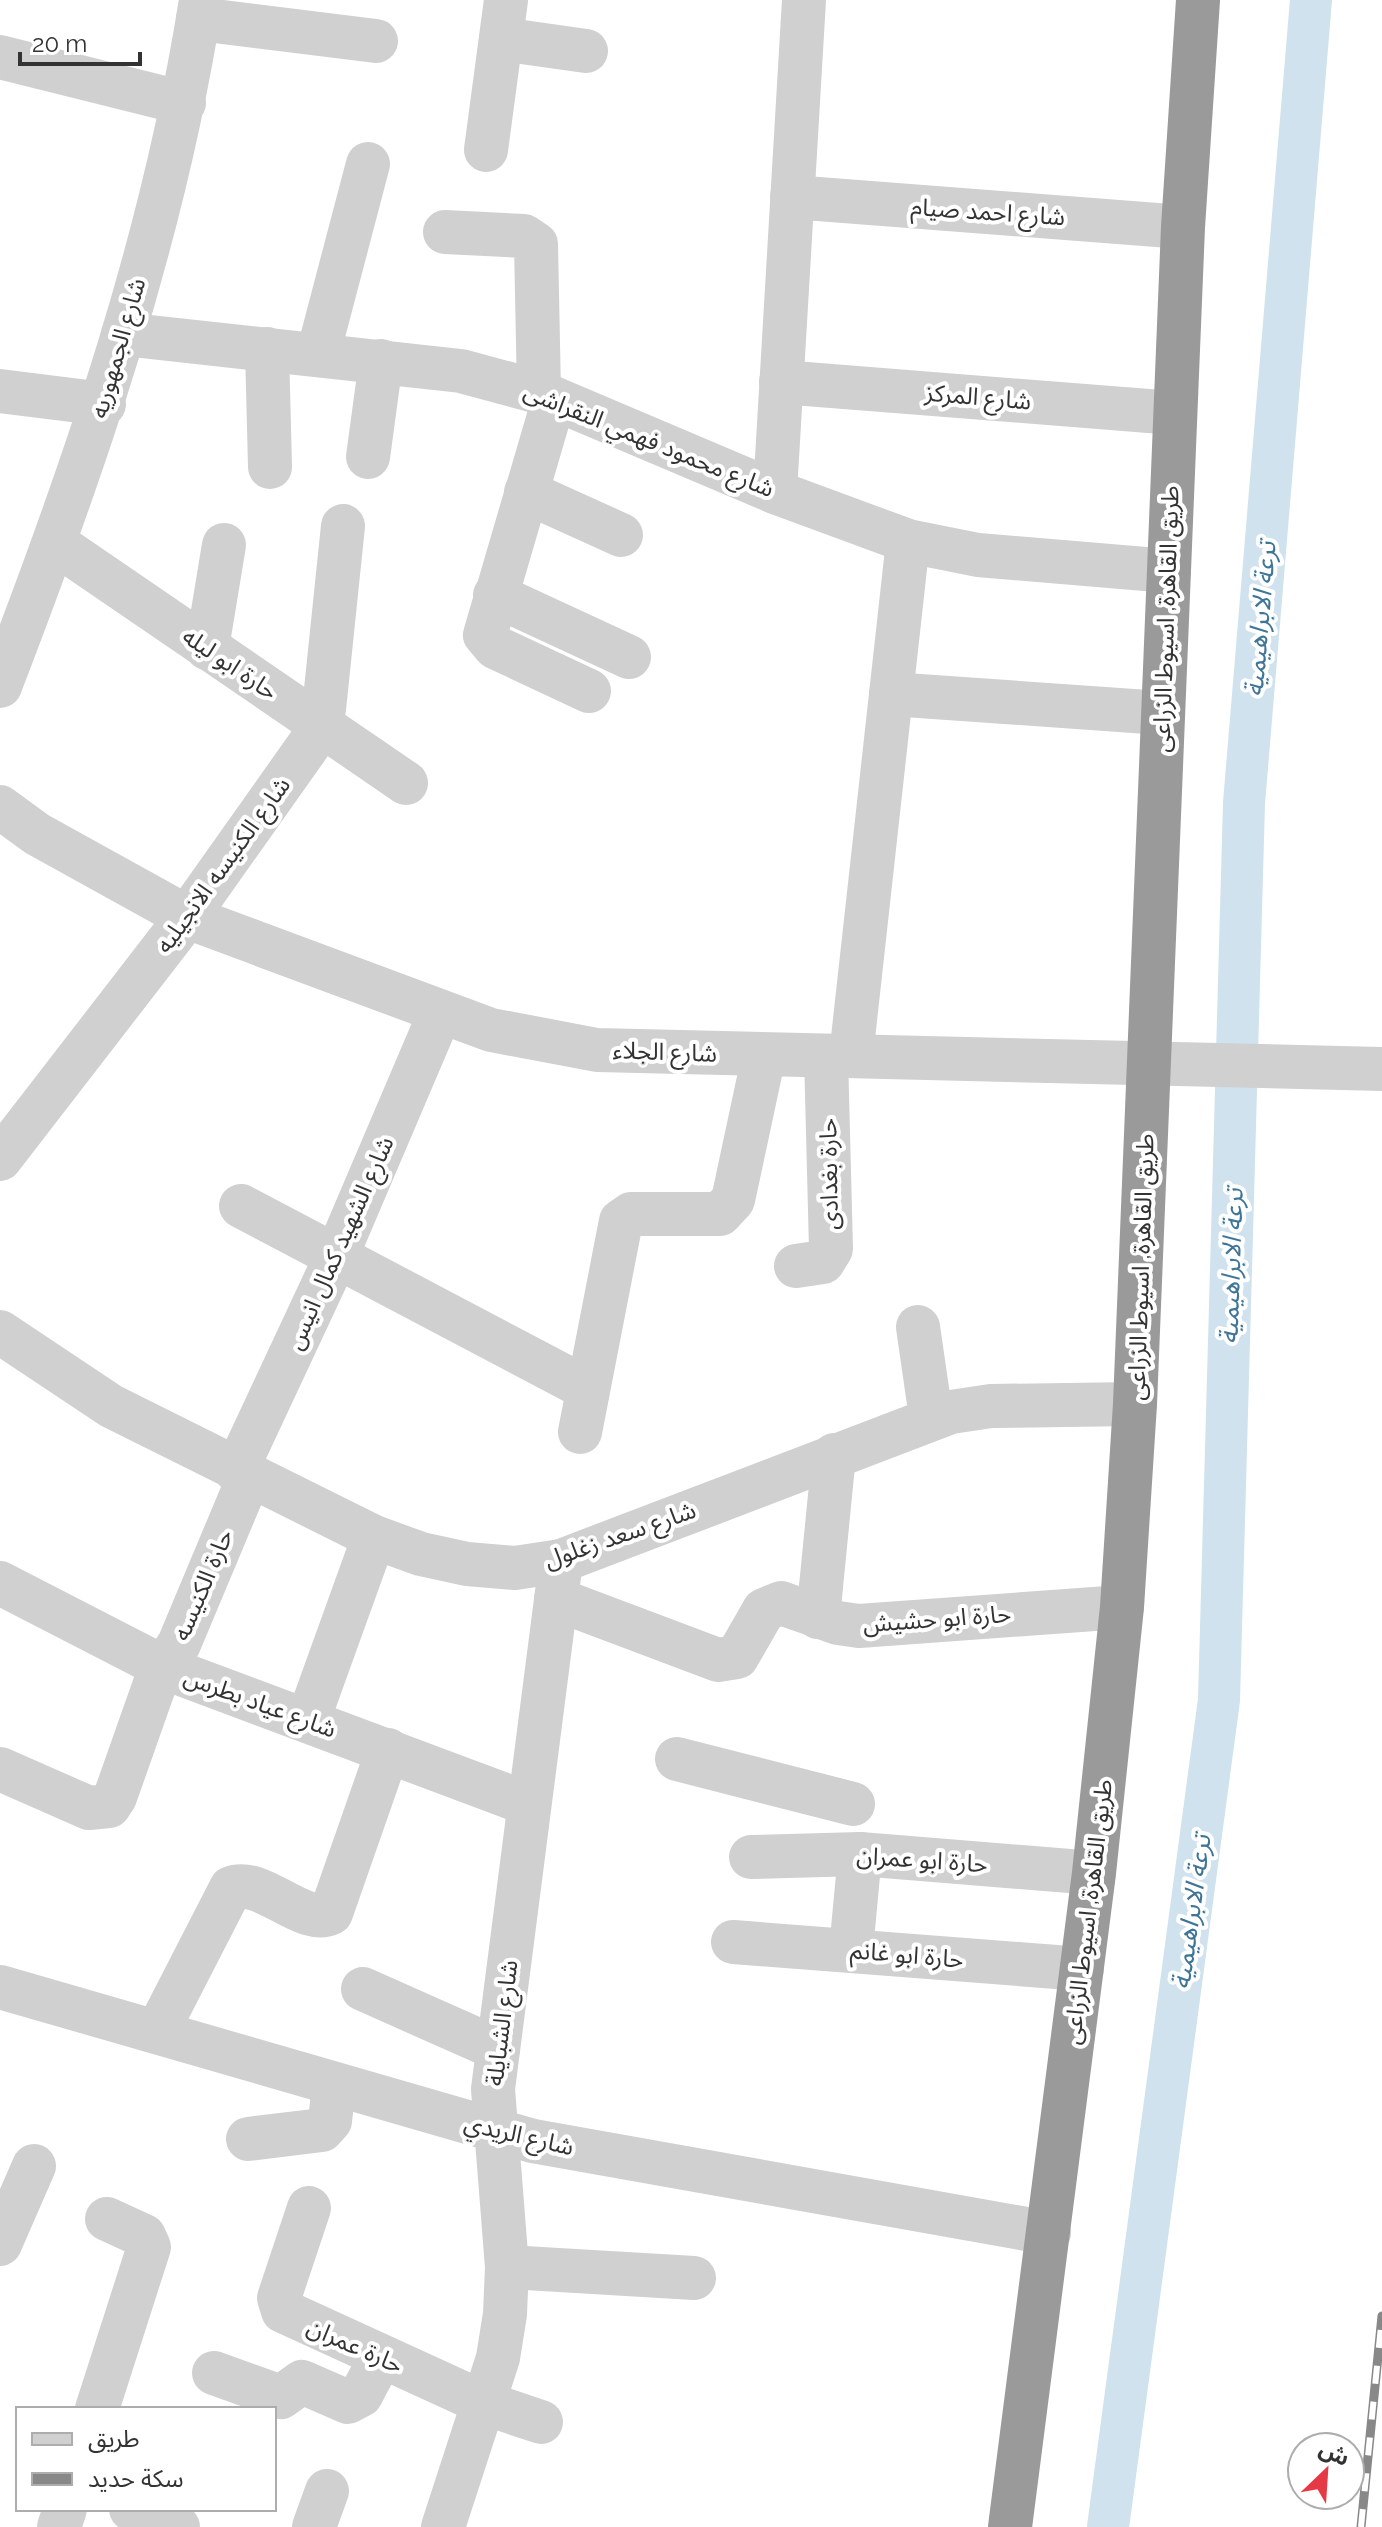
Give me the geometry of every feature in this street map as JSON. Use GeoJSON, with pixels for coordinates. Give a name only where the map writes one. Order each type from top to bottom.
{"type":"FeatureCollection","features":[{"type":"Feature","properties":{"kind":"highway","name":"طريق القاهرة, اسيوط الزراعى"},"geometry":{"type":"LineString","coordinates":[[1010,2527],[1094,1873],[1122,1607],[1135,1404],[1150,1061],[1174,413],[1198,0]]}},
{"type":"Feature","properties":{"kind":"street"},"geometry":{"type":"LineString","coordinates":[[775,492],[804,0]]}},
{"type":"Feature","properties":{"kind":"street"},"geometry":{"type":"LineString","coordinates":[[199,10],[376,41]]}},
{"type":"Feature","properties":{"kind":"street","name":"شارع الجمهوريه"},"geometry":{"type":"LineString","coordinates":[[0,686],[104,404],[184,103],[199,10]]}},
{"type":"Feature","properties":{"kind":"street"},"geometry":{"type":"LineString","coordinates":[[486,150],[504,20],[586,51]]}},
{"type":"Feature","properties":{"kind":"street"},"geometry":{"type":"LineString","coordinates":[[0,57],[184,103]]}},
{"type":"Feature","properties":{"kind":"street"},"geometry":{"type":"LineString","coordinates":[[318,354],[368,164]]}},
{"type":"Feature","properties":{"kind":"street","name":"شارع احمد صيام"},"geometry":{"type":"LineString","coordinates":[[792,197],[1183,227]]}},
{"type":"Feature","properties":{"kind":"street"},"geometry":{"type":"LineString","coordinates":[[445,232],[524,236],[536,244],[547,396],[526,492],[485,627],[489,642],[589,691]]}},
{"type":"Feature","properties":{"kind":"street","name":"شارع محمود فهمي النقراشى"},"geometry":{"type":"LineString","coordinates":[[123,334],[461,371],[547,396],[775,492],[908,541],[978,555],[1169,571]]}},
{"type":"Feature","properties":{"kind":"street"},"geometry":{"type":"LineString","coordinates":[[267,349],[270,467]]}},
{"type":"Feature","properties":{"kind":"street"},"geometry":{"type":"LineString","coordinates":[[368,457],[381,361]]}},
{"type":"Feature","properties":{"kind":"street","name":"شارع المركز"},"geometry":{"type":"LineString","coordinates":[[781,382],[1174,413]]}},
{"type":"Feature","properties":{"kind":"street"},"geometry":{"type":"LineString","coordinates":[[0,391],[104,404]]}},
{"type":"Feature","properties":{"kind":"street"},"geometry":{"type":"LineString","coordinates":[[526,492],[621,535]]}},
{"type":"Feature","properties":{"kind":"street","name":"شارع الكنيسه الانجيليه"},"geometry":{"type":"LineString","coordinates":[[0,1159],[187,917],[304,752],[319,725],[326,693],[343,526]]}},
{"type":"Feature","properties":{"kind":"street","name":"حارة بغدادى"},"geometry":{"type":"LineString","coordinates":[[796,1266],[823,1262],[831,1249],[839,1056],[891,694],[908,541]]}},
{"type":"Feature","properties":{"kind":"street","name":"حارة ابو ليله"},"geometry":{"type":"LineString","coordinates":[[55,543],[406,783]]}},
{"type":"Feature","properties":{"kind":"street"},"geometry":{"type":"LineString","coordinates":[[207,648],[224,545]]}},
{"type":"Feature","properties":{"kind":"street"},"geometry":{"type":"LineString","coordinates":[[495,595],[629,657]]}},
{"type":"Feature","properties":{"kind":"street"},"geometry":{"type":"LineString","coordinates":[[891,694],[1162,713]]}},
{"type":"Feature","properties":{"kind":"street","name":"شارع الجلاء"},"geometry":{"type":"LineString","coordinates":[[0,807],[50,842],[187,917],[440,1013],[543,1043],[597,1050],[1382,1069]]}},
{"type":"Feature","properties":{"kind":"street","name":"شارع الشهيد كمال انيس"},"geometry":{"type":"LineString","coordinates":[[243,1474],[440,1013]]}},
{"type":"Feature","properties":{"kind":"street"},"geometry":{"type":"LineString","coordinates":[[580,1432],[621,1221],[631,1214],[720,1214],[726,1211],[733,1200],[764,1055]]}},
{"type":"Feature","properties":{"kind":"street"},"geometry":{"type":"LineString","coordinates":[[241,1206],[588,1389]]}},
{"type":"Feature","properties":{"kind":"street"},"geometry":{"type":"LineString","coordinates":[[918,1327],[931,1417]]}},
{"type":"Feature","properties":{"kind":"street","name":"شارع سعد زغلول"},"geometry":{"type":"LineString","coordinates":[[0,1332],[111,1406],[374,1537],[421,1554],[467,1564],[515,1568],[559,1580],[834,1455],[931,1417],[991,1406],[1135,1404]]}},
{"type":"Feature","properties":{"kind":"street"},"geometry":{"type":"LineString","coordinates":[[818,1617],[834,1455]]}},
{"type":"Feature","properties":{"kind":"street","name":"حارة الكنيسه"},"geometry":{"type":"LineString","coordinates":[[4,1781],[89,1808],[100,1809],[115,1797],[151,1691],[179,1644],[243,1474]]}},
{"type":"Feature","properties":{"kind":"street"},"geometry":{"type":"LineString","coordinates":[[308,1720],[374,1537]]}},
{"type":"Feature","properties":{"kind":"street","name":"حارة ابو حشيش"},"geometry":{"type":"LineString","coordinates":[[559,1580],[718,1660],[737,1657],[764,1610],[771,1605],[789,1604],[818,1617],[859,1626],[1122,1607]]}},
{"type":"Feature","properties":{"kind":"street","name":"شارع الشبايلة"},"geometry":{"type":"LineString","coordinates":[[453,2525],[503,2329],[507,2267],[493,2089],[559,1580]]}},
{"type":"Feature","properties":{"kind":"street","name":"شارع عياد بطرس"},"geometry":{"type":"LineString","coordinates":[[0,1583],[165,1668],[529,1804]]}},
{"type":"Feature","properties":{"kind":"street"},"geometry":{"type":"LineString","coordinates":[[157,2032],[231,1888],[248,1886],[317,1917],[331,1913],[388,1750]]}},
{"type":"Feature","properties":{"kind":"street"},"geometry":{"type":"LineString","coordinates":[[677,1759],[854,1788],[851,1950]]}},
{"type":"Feature","properties":{"kind":"street","name":"حارة ابو عمران"},"geometry":{"type":"LineString","coordinates":[[751,1857],[854,1855],[1094,1873]]}},
{"type":"Feature","properties":{"kind":"street","name":"حارة ابو غانم"},"geometry":{"type":"LineString","coordinates":[[733,1942],[1082,1969]]}},
{"type":"Feature","properties":{"kind":"street","name":"شارع الريدي"},"geometry":{"type":"LineString","coordinates":[[0,1987],[494,2132],[1049,2233]]}},
{"type":"Feature","properties":{"kind":"street"},"geometry":{"type":"LineString","coordinates":[[363,1989],[498,2049]]}},
{"type":"Feature","properties":{"kind":"street"},"geometry":{"type":"LineString","coordinates":[[248,2139],[322,2130],[330,2121],[334,2084]]}},
{"type":"Feature","properties":{"kind":"street"},"geometry":{"type":"LineString","coordinates":[[0,2244],[34,2166]]}},
{"type":"Feature","properties":{"kind":"street","name":"حارة عمران"},"geometry":{"type":"LineString","coordinates":[[309,2208],[279,2305],[288,2316],[484,2403],[541,2422]]}},
{"type":"Feature","properties":{"kind":"street"},"geometry":{"type":"LineString","coordinates":[[98,2407],[149,2247],[144,2236],[107,2219]]}},
{"type":"Feature","properties":{"kind":"street"},"geometry":{"type":"LineString","coordinates":[[507,2267],[694,2278]]}},
{"type":"Feature","properties":{"kind":"street"},"geometry":{"type":"LineString","coordinates":[[214,2373],[281,2397],[297,2384],[307,2383],[348,2402],[361,2395],[381,2357]]}},
{"type":"Feature","properties":{"kind":"street"},"geometry":{"type":"LineString","coordinates":[[136,2511],[178,2527]]}},
{"type":"Feature","properties":{"kind":"waterway","name":"ترعة الابراهيمية"},"geometry":{"type":"LineString","coordinates":[[1108,2527],[1219,1700],[1244,803],[1311,0]]}},
{"type":"Feature","properties":{"kind":"railway"},"geometry":{"type":"LineString","coordinates":[[1361,2527],[1382,2316]]}}]}
